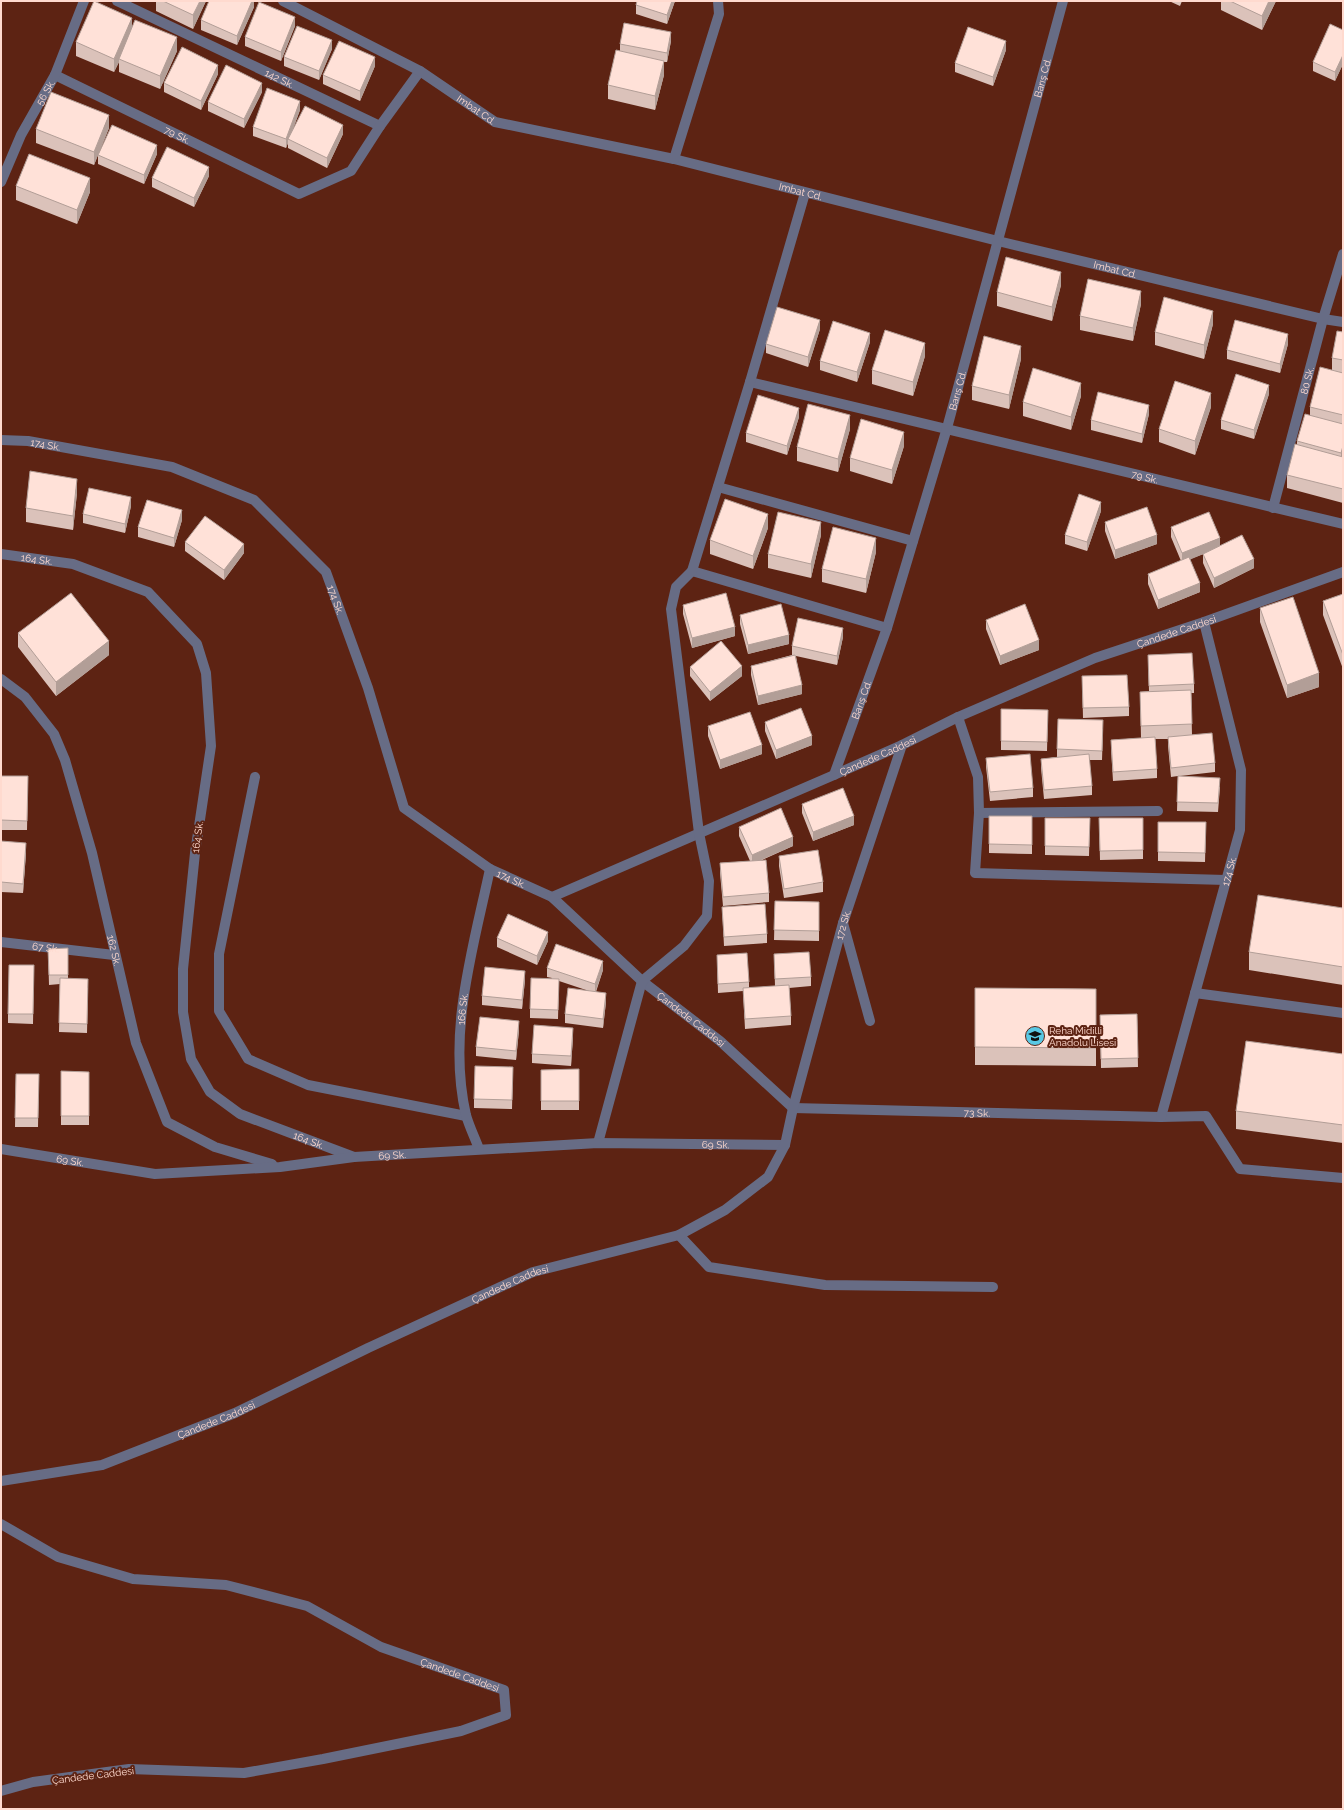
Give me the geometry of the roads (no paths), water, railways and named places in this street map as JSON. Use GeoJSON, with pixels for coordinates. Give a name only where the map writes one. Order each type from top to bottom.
{"type":"FeatureCollection","features":[{"type":"Feature","properties":{"kind":"street","name":"56 Sk."},"geometry":{"type":"LineString","coordinates":[[2,177],[22,135],[56,75],[84,1]]}},
{"type":"Feature","properties":{"kind":"street","name":"142 Sk."},"geometry":{"type":"LineString","coordinates":[[117,1],[380,126]]}},
{"type":"Feature","properties":{"kind":"street","name":"Imbat Cd."},"geometry":{"type":"LineString","coordinates":[[283,1],[420,71],[495,122],[674,159],[998,241],[1323,319],[1343,322]]}},
{"type":"Feature","properties":{"kind":"street"},"geometry":{"type":"LineString","coordinates":[[674,159],[719,14],[718,1]]}},
{"type":"Feature","properties":{"kind":"street","name":"Barış Cd."},"geometry":{"type":"LineString","coordinates":[[834,775],[887,628],[947,428],[1063,1]]}},
{"type":"Feature","properties":{"kind":"street"},"geometry":{"type":"LineString","coordinates":[[380,126],[420,71]]}},
{"type":"Feature","properties":{"kind":"street","name":"79 Sk."},"geometry":{"type":"LineString","coordinates":[[56,75],[299,194],[350,171],[380,126]]}},
{"type":"Feature","properties":{"kind":"street"},"geometry":{"type":"LineString","coordinates":[[598,1143],[642,981],[684,946],[707,916],[709,881],[699,833],[671,609],[676,587],[692,571],[806,193]]}},
{"type":"Feature","properties":{"kind":"street","name":"80 Sk."},"geometry":{"type":"LineString","coordinates":[[1273,508],[1323,319],[1343,254]]}},
{"type":"Feature","properties":{"kind":"street","name":"79 Sk."},"geometry":{"type":"LineString","coordinates":[[750,382],[1343,524]]}},
{"type":"Feature","properties":{"kind":"street","name":"174 Sk."},"geometry":{"type":"LineString","coordinates":[[1,440],[28,441],[172,467],[254,500],[326,572],[368,688],[404,808],[490,869],[552,897]]}},
{"type":"Feature","properties":{"kind":"street"},"geometry":{"type":"LineString","coordinates":[[718,487],[913,541]]}},
{"type":"Feature","properties":{"kind":"street","name":"164 Sk."},"geometry":{"type":"LineString","coordinates":[[1,554],[73,564],[148,592],[197,644],[206,673],[211,746],[195,853],[183,969],[183,1012],[191,1059],[210,1092],[240,1114],[354,1157]]}},
{"type":"Feature","properties":{"kind":"street"},"geometry":{"type":"LineString","coordinates":[[692,571],[887,628]]}},
{"type":"Feature","properties":{"kind":"street","name":"Çandede Caddesi"},"geometry":{"type":"LineString","coordinates":[[1,1481],[102,1465],[235,1413],[368,1348],[533,1272],[678,1235],[725,1210],[768,1177],[785,1145],[793,1108],[720,1041],[642,981],[552,897],[834,775],[902,745],[958,717],[1095,658],[1204,622],[1343,572]]}},
{"type":"Feature","properties":{"kind":"street","name":"174 Sk."},"geometry":{"type":"LineString","coordinates":[[1161,1117],[1240,830],[1241,770],[1204,622]]}},
{"type":"Feature","properties":{"kind":"street","name":"162 Sk."},"geometry":{"type":"LineString","coordinates":[[1,680],[25,697],[54,734],[66,760],[92,853],[114,955],[136,1043],[167,1122],[215,1147],[280,1167]]}},
{"type":"Feature","properties":{"kind":"street"},"geometry":{"type":"LineString","coordinates":[[958,717],[978,777],[979,813],[975,872],[1226,880]]}},
{"type":"Feature","properties":{"kind":"street","name":"172 Sk."},"geometry":{"type":"LineString","coordinates":[[793,1108],[843,923],[902,745]]}},
{"type":"Feature","properties":{"kind":"street"},"geometry":{"type":"LineString","coordinates":[[255,777],[219,954],[219,1011],[248,1059],[308,1085],[466,1116]]}},
{"type":"Feature","properties":{"kind":"street"},"geometry":{"type":"LineString","coordinates":[[979,813],[1158,811]]}},
{"type":"Feature","properties":{"kind":"street","name":"166 Sk."},"geometry":{"type":"LineString","coordinates":[[479,1149],[466,1116],[459,1070],[459,1025],[470,960],[490,869]]}},
{"type":"Feature","properties":{"kind":"street"},"geometry":{"type":"LineString","coordinates":[[843,923],[870,1021]]}},
{"type":"Feature","properties":{"kind":"street","name":"67 Sk."},"geometry":{"type":"LineString","coordinates":[[1,942],[114,955]]}},
{"type":"Feature","properties":{"kind":"street"},"geometry":{"type":"LineString","coordinates":[[1195,993],[1343,1013]]}},
{"type":"Feature","properties":{"kind":"street","name":"73 Sk."},"geometry":{"type":"LineString","coordinates":[[793,1108],[1161,1117],[1206,1116],[1240,1169],[1343,1178]]}},
{"type":"Feature","properties":{"kind":"street","name":"69 Sk."},"geometry":{"type":"LineString","coordinates":[[1,1149],[155,1174],[280,1167],[354,1157],[598,1143],[785,1145]]}},
{"type":"Feature","properties":{"kind":"street"},"geometry":{"type":"LineString","coordinates":[[678,1235],[709,1267],[824,1285],[993,1287]]}},
{"type":"Feature","properties":{"kind":"street","name":"Çandede Caddesi"},"geometry":{"type":"LineString","coordinates":[[1,1524],[58,1557],[133,1579],[226,1585],[307,1606],[381,1647],[504,1690],[506,1715],[462,1731],[244,1773],[129,1769],[32,1782],[1,1790]]}},
{"type":"Feature","properties":{"kind":"place","name":"Reha Midilli Anadolu Lisesi"},"geometry":{"type":"Point","coordinates":[1035,1036]}}]}
